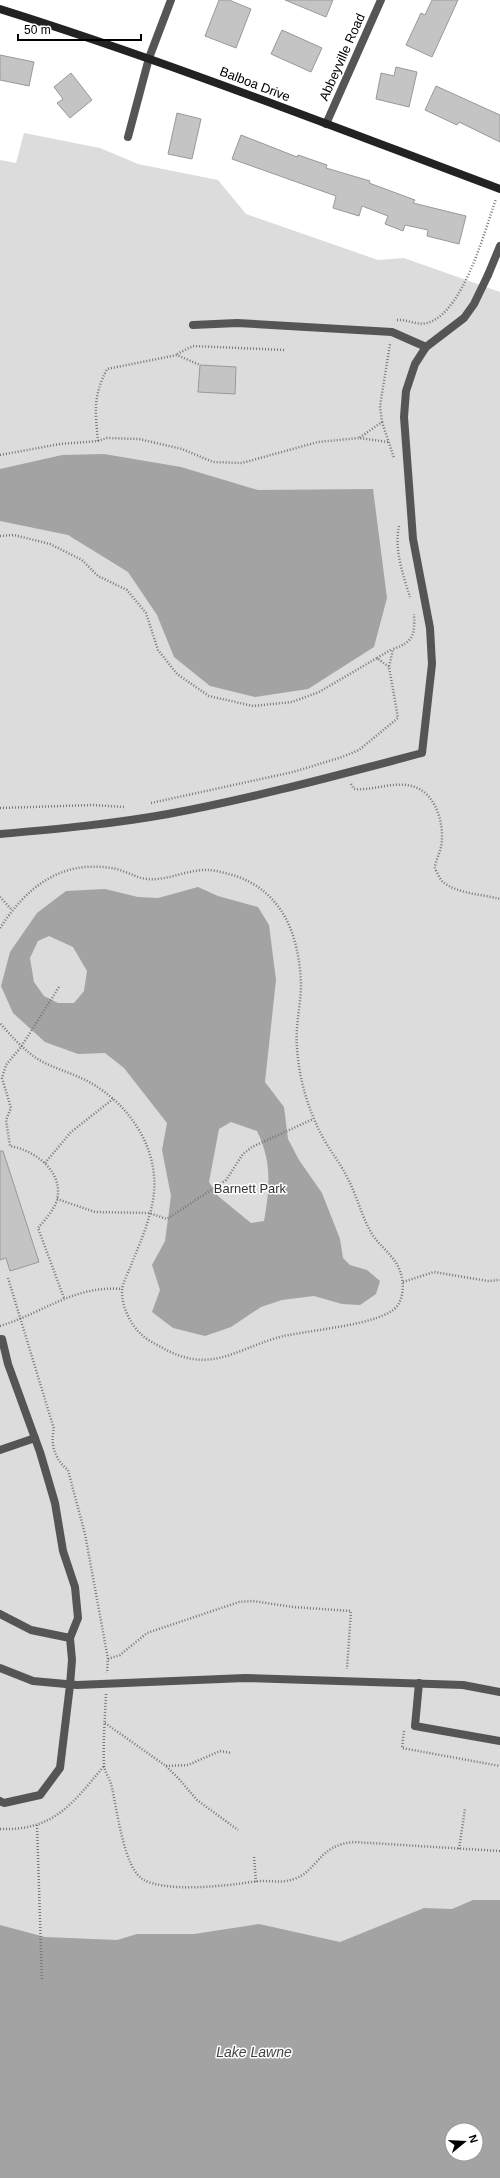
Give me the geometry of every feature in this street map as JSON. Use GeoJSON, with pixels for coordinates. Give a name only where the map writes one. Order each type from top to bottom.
{"type":"FeatureCollection","features":[{"type":"Feature","properties":{"kind":"street"},"geometry":{"type":"LineString","coordinates":[[128,137],[149,58],[171,0]]}},
{"type":"Feature","properties":{"kind":"street","name":"Abbeyville Road"},"geometry":{"type":"LineString","coordinates":[[326,124],[381,0]]}},
{"type":"Feature","properties":{"kind":"street","name":"Balboa Drive"},"geometry":{"type":"LineString","coordinates":[[0,9],[149,58],[326,124],[499,193]]}},
{"type":"Feature","properties":{"kind":"street"},"geometry":{"type":"LineString","coordinates":[[0,834],[89,826],[168,814],[422,753],[432,664],[430,628],[413,539],[404,417],[406,391],[415,364],[426,347],[464,318],[474,304],[500,246]]}},
{"type":"Feature","properties":{"kind":"street"},"geometry":{"type":"LineString","coordinates":[[193,325],[237,324],[392,332],[426,347]]}},
{"type":"Feature","properties":{"kind":"street"},"geometry":{"type":"LineString","coordinates":[[0,1339],[2,1339],[8,1364],[35,1438],[55,1503],[64,1551],[75,1587],[78,1618],[70,1638],[72,1660],[60,1768],[40,1795],[4,1803],[0,1801]]}},
{"type":"Feature","properties":{"kind":"street"},"geometry":{"type":"LineString","coordinates":[[0,1450],[35,1438]]}},
{"type":"Feature","properties":{"kind":"street"},"geometry":{"type":"LineString","coordinates":[[0,1614],[31,1630],[70,1638]]}},
{"type":"Feature","properties":{"kind":"street"},"geometry":{"type":"LineString","coordinates":[[0,1668],[33,1681],[70,1685],[246,1678],[463,1685],[500,1692]]}},
{"type":"Feature","properties":{"kind":"street"},"geometry":{"type":"LineString","coordinates":[[419,1683],[415,1726],[500,1741]]}},
{"type":"Feature","properties":{"kind":"path"},"geometry":{"type":"LineString","coordinates":[[396,464],[382,422],[380,406],[395,320],[405,319],[417,324],[429,323],[444,315],[462,289],[499,193]]}},
{"type":"Feature","properties":{"kind":"path"},"geometry":{"type":"LineString","coordinates":[[98,441],[95,408],[98,387],[107,369],[177,355],[192,346],[285,350]]}},
{"type":"Feature","properties":{"kind":"path"},"geometry":{"type":"LineString","coordinates":[[177,355],[200,365]]}},
{"type":"Feature","properties":{"kind":"path"},"geometry":{"type":"LineString","coordinates":[[359,438],[382,422]]}},
{"type":"Feature","properties":{"kind":"path"},"geometry":{"type":"LineString","coordinates":[[0,455],[60,444],[98,441],[107,438],[140,439],[182,449],[213,462],[242,463],[318,442],[359,438],[388,442]]}},
{"type":"Feature","properties":{"kind":"path"},"geometry":{"type":"LineString","coordinates":[[400,524],[396,538],[403,575],[411,600]]}},
{"type":"Feature","properties":{"kind":"path"},"geometry":{"type":"LineString","coordinates":[[0,536],[14,535],[50,544],[82,560],[98,576],[127,590],[146,613],[158,650],[177,674],[209,696],[253,706],[292,702],[319,692],[393,649],[406,644],[415,632],[414,613]]}},
{"type":"Feature","properties":{"kind":"path"},"geometry":{"type":"LineString","coordinates":[[143,804],[293,772],[342,757],[359,750],[398,718],[389,668],[393,649]]}},
{"type":"Feature","properties":{"kind":"path"},"geometry":{"type":"LineString","coordinates":[[377,658],[389,668]]}},
{"type":"Feature","properties":{"kind":"path"},"geometry":{"type":"LineString","coordinates":[[342,757],[354,789],[365,790],[395,784],[415,787],[428,796],[437,812],[443,832],[435,867],[441,881],[458,890],[500,899]]}},
{"type":"Feature","properties":{"kind":"path"},"geometry":{"type":"LineString","coordinates":[[0,808],[93,805],[128,808]]}},
{"type":"Feature","properties":{"kind":"path"},"geometry":{"type":"LineString","coordinates":[[0,928],[12,910],[46,878],[68,870],[112,868],[147,880],[208,870],[235,876],[260,887],[279,906],[291,928],[298,957],[301,987],[297,1015],[297,1047],[305,1097],[313,1119],[349,1180],[365,1220],[376,1239],[398,1267],[403,1282],[402,1293],[398,1306],[388,1315],[369,1321],[312,1330],[277,1338],[234,1354],[209,1360],[189,1358],[173,1354],[143,1336],[131,1322],[123,1304],[122,1289],[142,1236],[154,1198],[154,1176],[150,1153],[141,1132],[124,1108],[99,1087],[80,1077],[58,1070],[38,1059],[21,1047],[0,1024]]}},
{"type":"Feature","properties":{"kind":"path"},"geometry":{"type":"LineString","coordinates":[[0,897],[12,910]]}},
{"type":"Feature","properties":{"kind":"path"},"geometry":{"type":"LineString","coordinates":[[59,987],[21,1047],[6,1065],[1,1078],[11,1108],[6,1120],[10,1146],[34,1153],[53,1174],[58,1187],[57,1199],[54,1207],[38,1228],[64,1298]]}},
{"type":"Feature","properties":{"kind":"path"},"geometry":{"type":"LineString","coordinates":[[44,1163],[72,1132],[113,1099]]}},
{"type":"Feature","properties":{"kind":"path"},"geometry":{"type":"LineString","coordinates":[[57,1199],[95,1212],[149,1213],[167,1219],[226,1180],[243,1154],[252,1147],[313,1119]]}},
{"type":"Feature","properties":{"kind":"path"},"geometry":{"type":"LineString","coordinates":[[403,1282],[434,1272],[488,1281],[500,1280]]}},
{"type":"Feature","properties":{"kind":"path"},"geometry":{"type":"LineString","coordinates":[[0,1326],[21,1320],[64,1298],[103,1287],[122,1289]]}},
{"type":"Feature","properties":{"kind":"path"},"geometry":{"type":"LineString","coordinates":[[108,1659],[120,1655],[147,1633],[239,1602],[253,1601],[293,1608],[351,1611],[346,1681]]}},
{"type":"Feature","properties":{"kind":"path"},"geometry":{"type":"LineString","coordinates":[[105,1723],[166,1766],[197,1800],[238,1830]]}},
{"type":"Feature","properties":{"kind":"path"},"geometry":{"type":"LineString","coordinates":[[166,1766],[188,1765],[220,1751],[232,1753]]}},
{"type":"Feature","properties":{"kind":"path"},"geometry":{"type":"LineString","coordinates":[[0,1829],[18,1830],[37,1825],[60,1814],[79,1796],[104,1766]]}},
{"type":"Feature","properties":{"kind":"path"},"geometry":{"type":"LineString","coordinates":[[459,1849],[465,1809]]}},
{"type":"Feature","properties":{"kind":"path"},"geometry":{"type":"LineString","coordinates":[[37,1825],[42,1981]]}},
{"type":"Feature","properties":{"kind":"path"},"geometry":{"type":"LineString","coordinates":[[254,1857],[256,1882]]}},
{"type":"Feature","properties":{"kind":"green space","name":"Barnett Park"},"geometry":{"type":"Polygon","coordinates":[[[24,133],[100,148],[138,164],[218,180],[246,214],[378,260],[404,258],[500,292],[500,2083],[0,2178],[0,160],[16,163],[24,133]]]}},
{"type":"Feature","properties":{"kind":"water"},"geometry":{"type":"Polygon","coordinates":[[[104,454],[181,467],[258,490],[373,489],[387,598],[374,647],[308,689],[255,697],[210,686],[174,657],[157,615],[128,572],[68,535],[0,521],[0,469],[62,455],[104,454]]]}},
{"type":"Feature","properties":{"kind":"water"},"geometry":{"type":"Polygon","coordinates":[[[198,887],[218,896],[258,907],[269,925],[276,980],[265,1082],[284,1107],[288,1139],[299,1160],[322,1193],[340,1239],[343,1258],[350,1265],[367,1270],[380,1281],[376,1294],[360,1305],[342,1304],[314,1296],[282,1300],[261,1307],[231,1327],[205,1336],[173,1328],[152,1312],[160,1290],[152,1265],[165,1241],[171,1196],[162,1150],[167,1123],[124,1068],[105,1053],[78,1054],[45,1042],[13,1013],[1,986],[10,952],[37,913],[66,891],[105,889],[138,897],[158,898],[198,887]],[[49,936],[38,941],[30,958],[34,982],[44,996],[58,1003],[74,1003],[84,991],[87,971],[73,947],[49,936]],[[231,1122],[219,1129],[209,1182],[218,1196],[251,1223],[264,1221],[268,1197],[268,1175],[262,1142],[257,1131],[231,1122]]]}},
{"type":"Feature","properties":{"kind":"water","name":"Lake Lawne"},"geometry":{"type":"Polygon","coordinates":[[[473,1900],[500,1900],[500,2178],[0,2178],[0,1925],[45,1937],[117,1940],[137,1934],[194,1934],[259,1924],[340,1942],[424,1908],[452,1909],[473,1900]]]}},
{"type":"Feature","properties":{"kind":"building"},"geometry":{"type":"Polygon","coordinates":[[[219,0],[229,0],[251,9],[236,48],[205,36],[219,0]]]}},
{"type":"Feature","properties":{"kind":"building"},"geometry":{"type":"Polygon","coordinates":[[[285,0],[333,0],[326,17],[285,0]]]}},
{"type":"Feature","properties":{"kind":"building"},"geometry":{"type":"Polygon","coordinates":[[[432,0],[458,0],[432,57],[406,45],[421,13],[425,15],[432,0]]]}},
{"type":"Feature","properties":{"kind":"building"},"geometry":{"type":"Polygon","coordinates":[[[282,30],[322,48],[311,72],[271,54],[282,30]]]}},
{"type":"Feature","properties":{"kind":"building"},"geometry":{"type":"Polygon","coordinates":[[[0,55],[34,62],[29,86],[0,80],[0,55]]]}},
{"type":"Feature","properties":{"kind":"building"},"geometry":{"type":"Polygon","coordinates":[[[396,67],[417,72],[409,107],[376,99],[381,73],[394,76],[396,67]]]}},
{"type":"Feature","properties":{"kind":"building"},"geometry":{"type":"Polygon","coordinates":[[[71,73],[92,100],[70,118],[57,103],[63,99],[54,87],[71,73]]]}},
{"type":"Feature","properties":{"kind":"building"},"geometry":{"type":"Polygon","coordinates":[[[436,86],[500,115],[500,142],[459,122],[457,125],[425,110],[436,86]]]}},
{"type":"Feature","properties":{"kind":"building"},"geometry":{"type":"Polygon","coordinates":[[[177,113],[201,119],[192,159],[168,154],[177,113]]]}},
{"type":"Feature","properties":{"kind":"building"},"geometry":{"type":"Polygon","coordinates":[[[241,135],[297,157],[298,155],[327,165],[326,168],[370,181],[369,183],[415,200],[413,203],[466,216],[459,244],[427,236],[428,230],[405,225],[403,231],[385,224],[388,216],[362,206],[359,216],[333,208],[336,196],[232,159],[241,135]]]}},
{"type":"Feature","properties":{"kind":"building"},"geometry":{"type":"Polygon","coordinates":[[[200,365],[236,367],[235,394],[198,392],[200,365]]]}},
{"type":"Feature","properties":{"kind":"building"},"geometry":{"type":"Polygon","coordinates":[[[0,1151],[3,1151],[39,1262],[10,1271],[6,1258],[0,1260],[0,1151]]]}}]}
